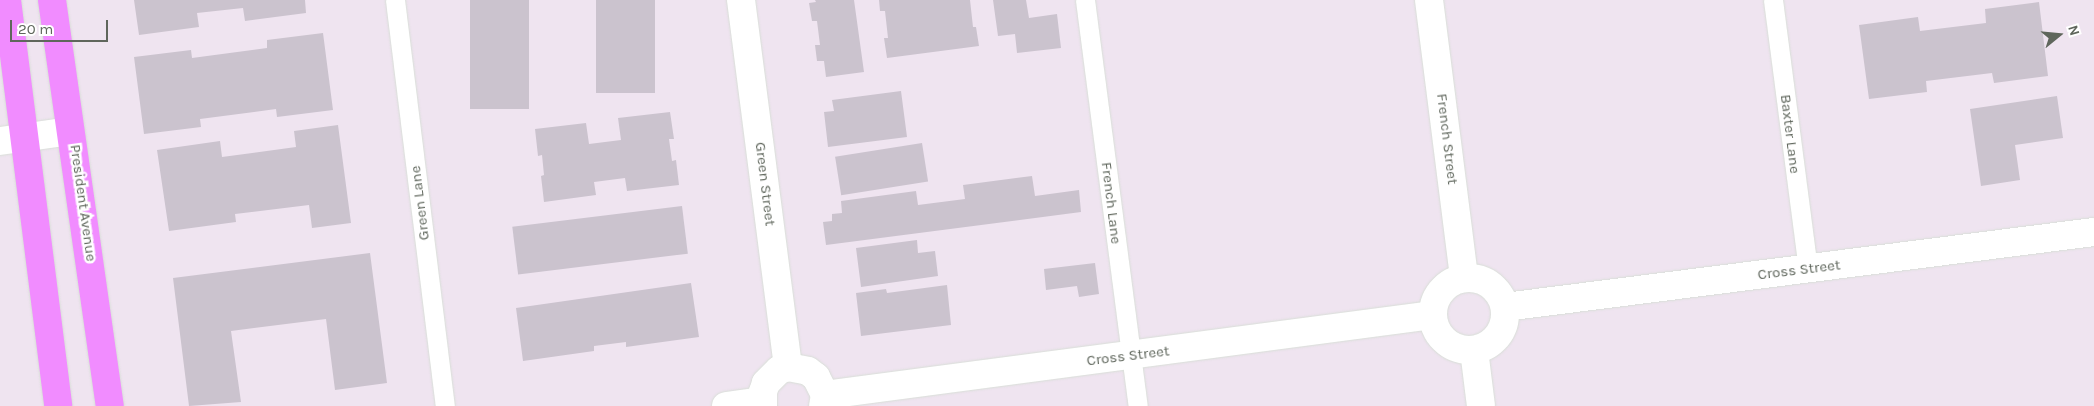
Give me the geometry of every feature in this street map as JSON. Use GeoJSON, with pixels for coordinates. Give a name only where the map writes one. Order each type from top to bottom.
{"type":"FeatureCollection","features":[{"type":"Feature","properties":{"kind":"highway"},"geometry":{"type":"LineString","coordinates":[[7,0],[12,139],[58,406]]}},
{"type":"Feature","properties":{"kind":"highway","name":"President Avenue"},"geometry":{"type":"LineString","coordinates":[[42,0],[48,73],[57,133]]}},
{"type":"Feature","properties":{"kind":"highway","name":"President Avenue"},"geometry":{"type":"LineString","coordinates":[[52,0],[110,406]]}},
{"type":"Feature","properties":{"kind":"street","name":"Green Street"},"geometry":{"type":"LineString","coordinates":[[741,0],[788,367]]}},
{"type":"Feature","properties":{"kind":"street","name":"French Street"},"geometry":{"type":"LineString","coordinates":[[1429,0],[1464,277]]}},
{"type":"Feature","properties":{"kind":"street"},"geometry":{"type":"LineString","coordinates":[[12,139],[57,133]]}},
{"type":"Feature","properties":{"kind":"street","name":"Cross Street"},"geometry":{"type":"LineString","coordinates":[[1505,307],[2094,232]]}},
{"type":"Feature","properties":{"kind":"street"},"geometry":{"type":"LineString","coordinates":[[1464,277],[1482,279],[1491,285],[1499,292],[1505,307],[1504,325],[1498,336],[1488,345],[1474,350],[1457,349],[1448,344],[1435,328],[1432,315],[1436,297],[1442,288],[1464,277]]}},
{"type":"Feature","properties":{"kind":"street","name":"Cross Street"},"geometry":{"type":"LineString","coordinates":[[824,400],[1432,315]]}},
{"type":"Feature","properties":{"kind":"street"},"geometry":{"type":"LineString","coordinates":[[1474,350],[1481,406]]}},
{"type":"Feature","properties":{"kind":"street"},"geometry":{"type":"LineString","coordinates":[[726,406],[763,403],[766,383],[779,370],[788,367],[808,370],[816,377],[824,400]]}},
{"type":"Feature","properties":{"kind":"lane","name":"Green Lane"},"geometry":{"type":"LineString","coordinates":[[396,0],[445,406]]}},
{"type":"Feature","properties":{"kind":"lane","name":"French Lane"},"geometry":{"type":"LineString","coordinates":[[1085,0],[1138,406]]}},
{"type":"Feature","properties":{"kind":"lane","name":"Baxter Lane"},"geometry":{"type":"LineString","coordinates":[[1773,0],[1808,269]]}},
{"type":"Feature","properties":{"kind":"building"},"geometry":{"type":"Polygon","coordinates":[[[134,0],[305,0],[306,13],[245,21],[243,8],[197,13],[199,27],[139,35],[134,0]]]}},
{"type":"Feature","properties":{"kind":"building"},"geometry":{"type":"Polygon","coordinates":[[[470,0],[529,0],[529,109],[470,109],[470,0]]]}},
{"type":"Feature","properties":{"kind":"building"},"geometry":{"type":"Polygon","coordinates":[[[596,0],[655,0],[655,93],[596,93],[596,0]]]}},
{"type":"Feature","properties":{"kind":"building"},"geometry":{"type":"Polygon","coordinates":[[[815,0],[854,0],[864,72],[826,77],[824,61],[817,61],[815,45],[820,45],[817,21],[812,21],[809,3],[816,2],[815,0]]]}},
{"type":"Feature","properties":{"kind":"building"},"geometry":{"type":"Polygon","coordinates":[[[879,0],[970,0],[973,27],[976,27],[979,46],[887,58],[884,38],[888,38],[885,11],[880,11],[879,0]]]}},
{"type":"Feature","properties":{"kind":"building"},"geometry":{"type":"Polygon","coordinates":[[[993,0],[1026,0],[1029,18],[1057,14],[1061,48],[1017,53],[1015,34],[998,36],[993,0]]]}},
{"type":"Feature","properties":{"kind":"building"},"geometry":{"type":"Polygon","coordinates":[[[2039,2],[2048,76],[1994,83],[1992,73],[1926,81],[1927,92],[1869,99],[1859,25],[1918,17],[1920,31],[1986,23],[1985,9],[2039,2]]]}},
{"type":"Feature","properties":{"kind":"building"},"geometry":{"type":"Polygon","coordinates":[[[323,33],[333,110],[277,117],[276,109],[200,119],[201,127],[144,134],[134,57],[191,50],[192,58],[267,48],[267,40],[323,33]]]}},
{"type":"Feature","properties":{"kind":"building"},"geometry":{"type":"Polygon","coordinates":[[[901,91],[907,137],[828,147],[824,112],[834,111],[832,100],[901,91]]]}},
{"type":"Feature","properties":{"kind":"building"},"geometry":{"type":"Polygon","coordinates":[[[2057,96],[2063,138],[2015,145],[2020,180],[1981,186],[1970,109],[2057,96]]]}},
{"type":"Feature","properties":{"kind":"building"},"geometry":{"type":"Polygon","coordinates":[[[670,112],[674,139],[669,139],[672,161],[676,160],[679,185],[627,191],[625,178],[594,182],[596,195],[544,202],[541,176],[544,175],[542,155],[538,156],[535,129],[586,123],[589,144],[621,140],[618,118],[670,112]]]}},
{"type":"Feature","properties":{"kind":"building"},"geometry":{"type":"Polygon","coordinates":[[[338,125],[351,223],[312,228],[309,205],[235,214],[236,222],[169,231],[157,150],[220,141],[222,157],[296,147],[294,131],[338,125]]]}},
{"type":"Feature","properties":{"kind":"building"},"geometry":{"type":"Polygon","coordinates":[[[922,143],[928,182],[841,195],[835,157],[922,143]]]}},
{"type":"Feature","properties":{"kind":"building"},"geometry":{"type":"Polygon","coordinates":[[[1032,176],[1035,196],[1079,190],[1081,212],[826,245],[823,222],[832,221],[832,214],[842,213],[841,201],[916,191],[918,205],[965,199],[963,185],[1032,176]]]}},
{"type":"Feature","properties":{"kind":"building"},"geometry":{"type":"Polygon","coordinates":[[[682,206],[688,254],[518,274],[512,227],[682,206]]]}},
{"type":"Feature","properties":{"kind":"building"},"geometry":{"type":"Polygon","coordinates":[[[917,240],[918,253],[935,251],[938,276],[861,287],[856,248],[917,240]]]}},
{"type":"Feature","properties":{"kind":"building"},"geometry":{"type":"Polygon","coordinates":[[[370,253],[387,383],[335,390],[326,319],[231,331],[241,402],[189,406],[173,278],[370,253]]]}},
{"type":"Feature","properties":{"kind":"building"},"geometry":{"type":"Polygon","coordinates":[[[1095,263],[1099,294],[1079,297],[1077,286],[1046,290],[1044,269],[1095,263]]]}},
{"type":"Feature","properties":{"kind":"building"},"geometry":{"type":"Polygon","coordinates":[[[691,283],[699,337],[626,347],[626,342],[594,346],[594,351],[523,361],[516,308],[691,283]]]}},
{"type":"Feature","properties":{"kind":"building"},"geometry":{"type":"Polygon","coordinates":[[[947,285],[951,325],[861,336],[856,293],[886,289],[887,293],[947,285]]]}}]}
